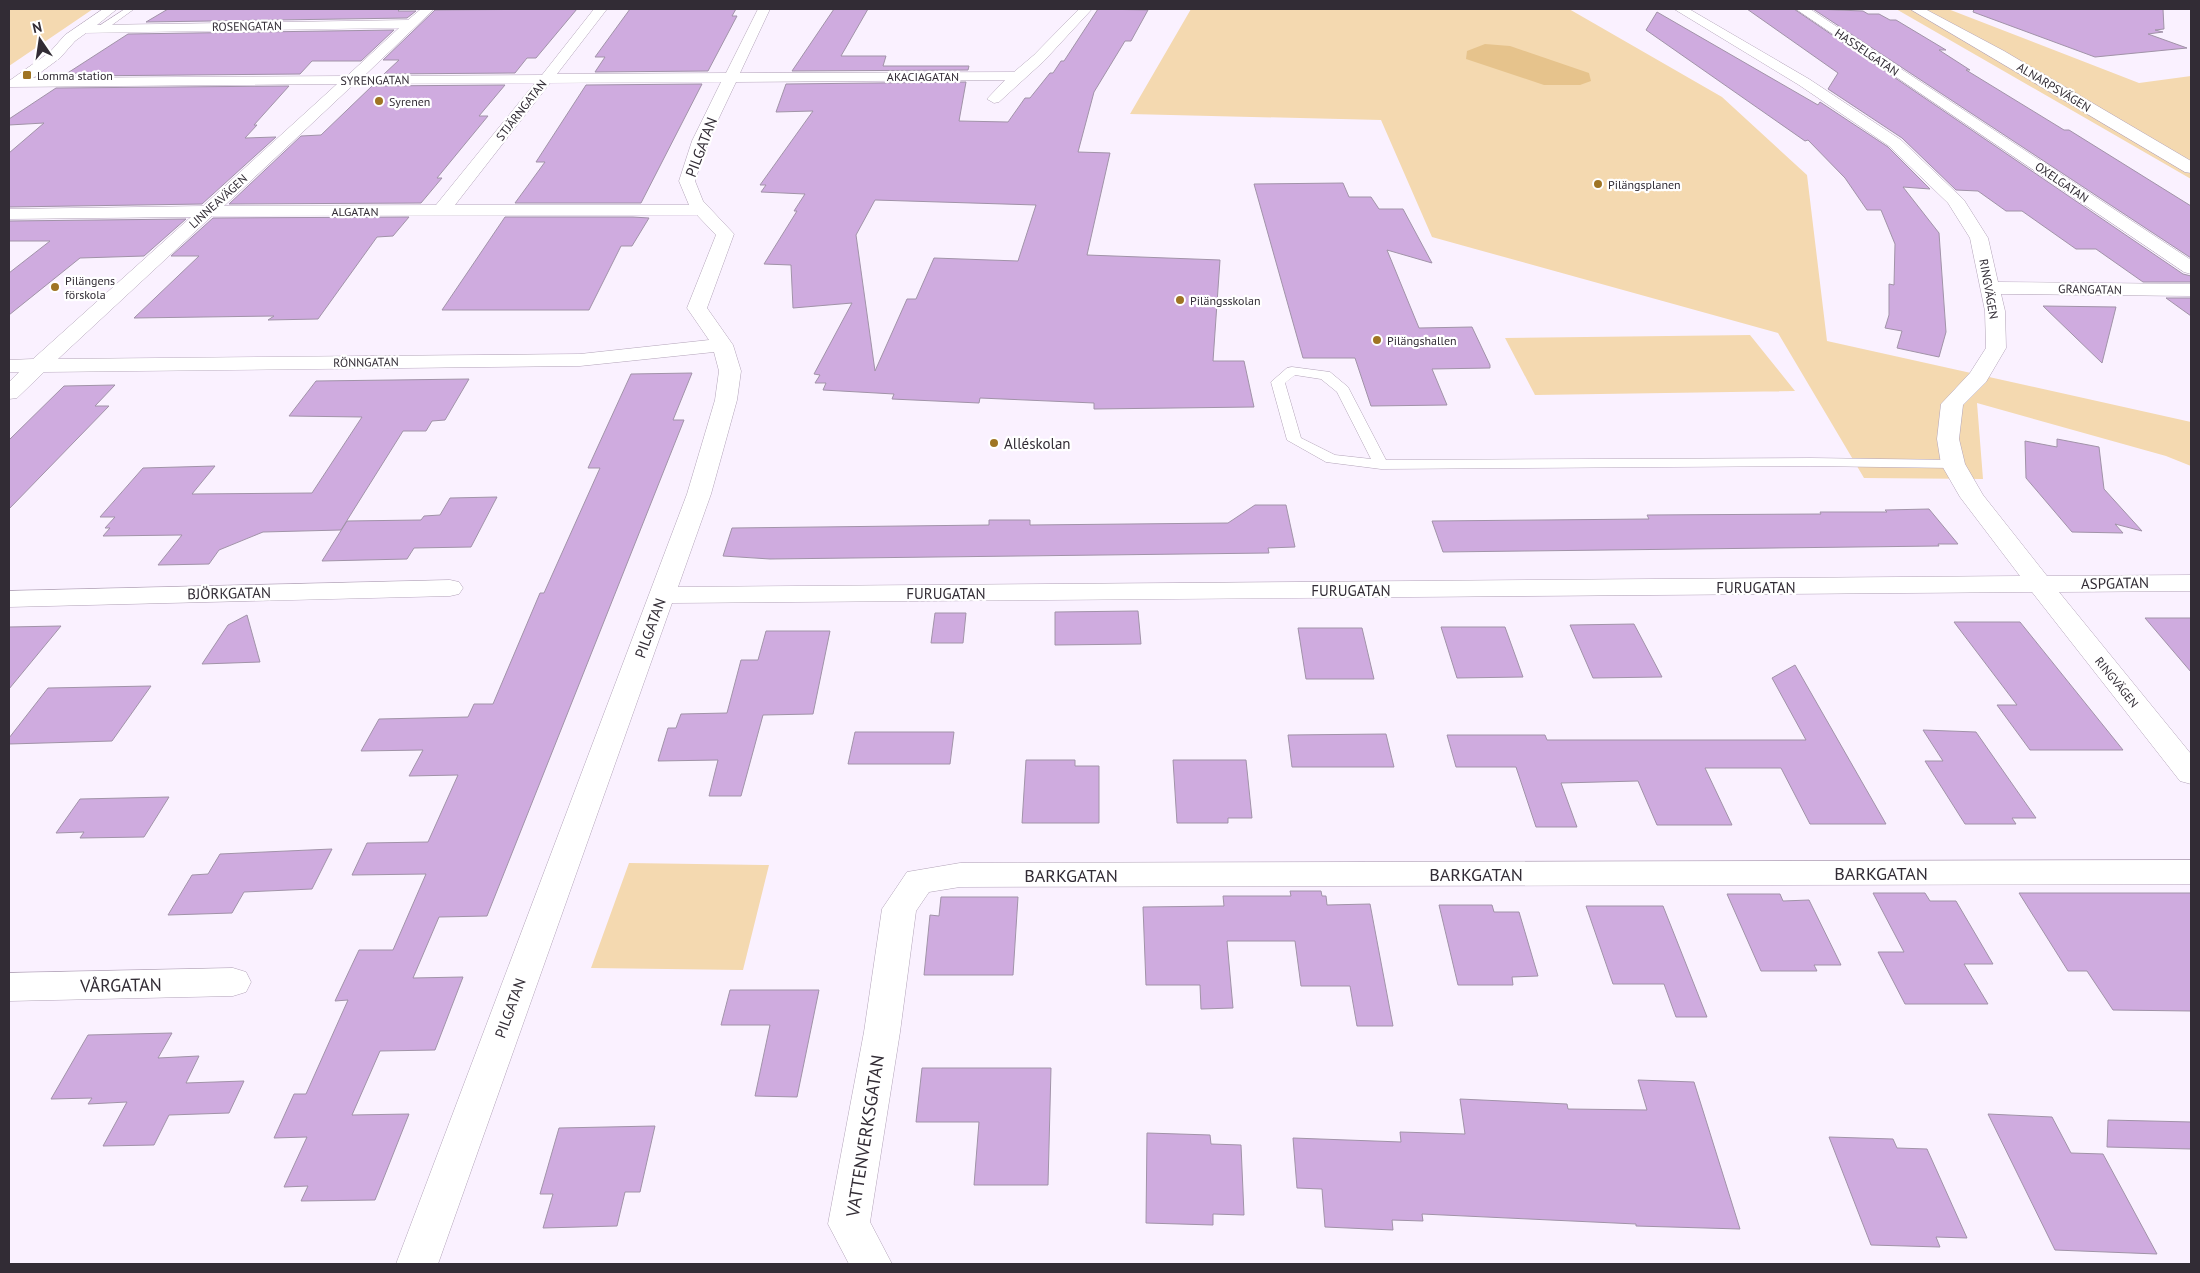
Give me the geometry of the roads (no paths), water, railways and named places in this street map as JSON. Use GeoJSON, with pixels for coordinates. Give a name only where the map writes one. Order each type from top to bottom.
{"type":"FeatureCollection","features":[{"type":"Feature","properties":{"kind":"street"},"geometry":{"type":"LineString","coordinates":[[13,85],[55,55],[70,38],[111,9]]}},
{"type":"Feature","properties":{"kind":"street","name":"LINNEAVÄGEN"},"geometry":{"type":"LineString","coordinates":[[9,393],[428,9]]}},
{"type":"Feature","properties":{"kind":"street","name":"STJÄRNGATAN"},"geometry":{"type":"LineString","coordinates":[[441,211],[601,9]]}},
{"type":"Feature","properties":{"kind":"street","name":"PILGATAN"},"geometry":{"type":"LineString","coordinates":[[417,1264],[699,494],[726,400],[730,371],[723,345],[697,308],[725,234],[702,210],[687,187],[687,181],[700,141],[764,9]]}},
{"type":"Feature","properties":{"kind":"street"},"geometry":{"type":"LineString","coordinates":[[994,99],[1039,58],[1086,9]]}},
{"type":"Feature","properties":{"kind":"street","name":"RINGVÄGEN"},"geometry":{"type":"LineString","coordinates":[[1680,9],[1804,82],[1895,143],[1955,200],[1979,238],[1995,312],[1996,348],[1978,377],[1952,404],[1948,439],[1953,464],[1972,497],[2191,774]]}},
{"type":"Feature","properties":{"kind":"street","name":"HASSELGATAN"},"geometry":{"type":"LineString","coordinates":[[1802,9],[1933,96]]}},
{"type":"Feature","properties":{"kind":"street","name":"ALNARPSVÄGEN"},"geometry":{"type":"LineString","coordinates":[[1916,9],[1998,54],[2191,168]]}},
{"type":"Feature","properties":{"kind":"street","name":"ROSENGATAN"},"geometry":{"type":"LineString","coordinates":[[82,29],[412,24]]}},
{"type":"Feature","properties":{"kind":"street","name":"SYRENGATAN"},"geometry":{"type":"LineString","coordinates":[[13,85],[732,76]]}},
{"type":"Feature","properties":{"kind":"street","name":"AKACIAGATAN"},"geometry":{"type":"LineString","coordinates":[[732,76],[1018,76]]}},
{"type":"Feature","properties":{"kind":"street","name":"OXELGATAN"},"geometry":{"type":"LineString","coordinates":[[1933,96],[2191,268]]}},
{"type":"Feature","properties":{"kind":"street","name":"ALGATAN"},"geometry":{"type":"LineString","coordinates":[[9,214],[206,211],[702,210]]}},
{"type":"Feature","properties":{"kind":"street","name":"GRANGATAN"},"geometry":{"type":"LineString","coordinates":[[1989,288],[2191,290]]}},
{"type":"Feature","properties":{"kind":"street","name":"RÖNNGATAN"},"geometry":{"type":"LineString","coordinates":[[9,366],[580,360],[723,345]]}},
{"type":"Feature","properties":{"kind":"street","name":"ASPGATAN"},"geometry":{"type":"LineString","coordinates":[[2039,584],[2191,583]]}},
{"type":"Feature","properties":{"kind":"street","name":"FURUGATAN"},"geometry":{"type":"LineString","coordinates":[[662,595],[2039,584]]}},
{"type":"Feature","properties":{"kind":"street","name":"BJÖRKGATAN"},"geometry":{"type":"LineString","coordinates":[[9,598],[450,588]]}},
{"type":"Feature","properties":{"kind":"street","name":"BARKGATAN"},"geometry":{"type":"LineString","coordinates":[[882,1032],[899,909],[919,881],[960,875],[2191,872]]}},
{"type":"Feature","properties":{"kind":"street","name":"VÅRGATAN"},"geometry":{"type":"LineString","coordinates":[[9,987],[233,982]]}},
{"type":"Feature","properties":{"kind":"street","name":"VATTENVERKSGATAN"},"geometry":{"type":"LineString","coordinates":[[871,1264],[849,1224],[882,1032]]}},
{"type":"Feature","properties":{"kind":"lane"},"geometry":{"type":"LineString","coordinates":[[102,28],[130,9]]}},
{"type":"Feature","properties":{"kind":"lane"},"geometry":{"type":"LineString","coordinates":[[1381,465],[1343,390],[1325,375],[1292,371],[1278,382],[1294,440],[1331,459],[1381,465],[1800,462],[1953,464]]}},
{"type":"Feature","properties":{"kind":"place","name":"Lomma station"},"geometry":{"type":"Point","coordinates":[27,75]}},
{"type":"Feature","properties":{"kind":"place","name":"Syrenen"},"geometry":{"type":"Point","coordinates":[379,101]}},
{"type":"Feature","properties":{"kind":"place","name":"Pilängsplanen"},"geometry":{"type":"Point","coordinates":[1598,184]}},
{"type":"Feature","properties":{"kind":"place","name":"Pilängens förskola"},"geometry":{"type":"Point","coordinates":[55,287]}},
{"type":"Feature","properties":{"kind":"place","name":"Pilängsskolan"},"geometry":{"type":"Point","coordinates":[1180,300]}},
{"type":"Feature","properties":{"kind":"place","name":"Pilängshallen"},"geometry":{"type":"Point","coordinates":[1377,340]}},
{"type":"Feature","properties":{"kind":"place","name":"Alléskolan"},"geometry":{"type":"Point","coordinates":[994,443]}}]}
